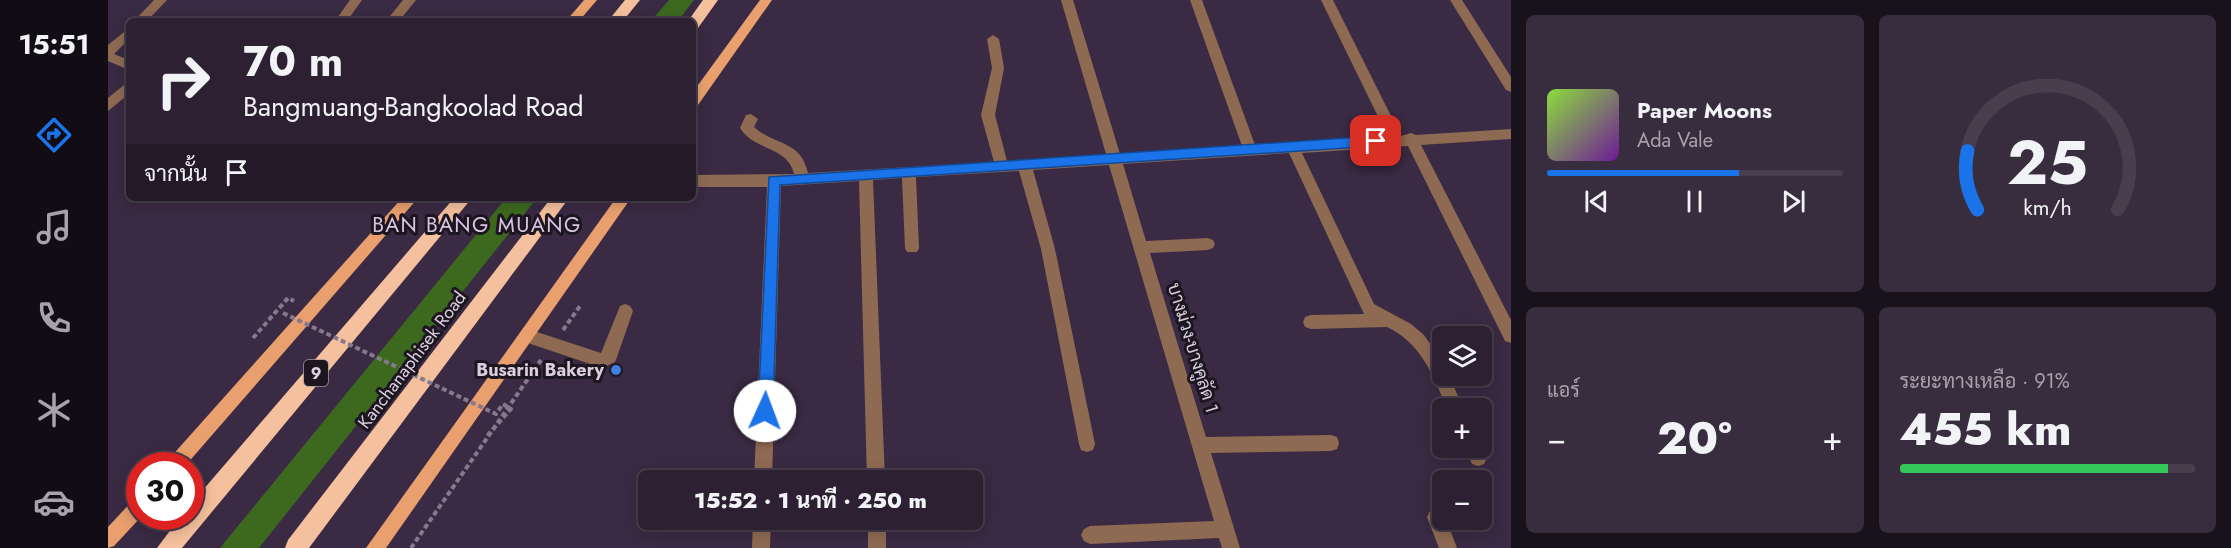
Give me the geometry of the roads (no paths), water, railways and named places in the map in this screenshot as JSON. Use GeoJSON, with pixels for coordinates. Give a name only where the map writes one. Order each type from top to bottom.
{"type":"FeatureCollection","features":[{"type":"Feature","properties":{"kind":"highway"},"geometry":{"type":"LineString","coordinates":[[618,18],[633,0]]}},
{"type":"Feature","properties":{"kind":"highway"},"geometry":{"type":"LineString","coordinates":[[696,20],[711,0]]}},
{"type":"Feature","properties":{"kind":"highway","name":"9"},"geometry":{"type":"LineString","coordinates":[[168,548],[461,201]]}},
{"type":"Feature","properties":{"kind":"highway","name":"Kanchanaphisek Road"},"geometry":{"type":"LineString","coordinates":[[296,548],[559,201]]}},
{"type":"Feature","properties":{"kind":"main road"},"geometry":{"type":"LineString","coordinates":[[575,18],[591,0]]}},
{"type":"Feature","properties":{"kind":"main road"},"geometry":{"type":"LineString","coordinates":[[696,98],[766,0]]}},
{"type":"Feature","properties":{"kind":"main road"},"geometry":{"type":"LineString","coordinates":[[186,452],[408,201]]}},
{"type":"Feature","properties":{"kind":"main road"},"geometry":{"type":"LineString","coordinates":[[375,548],[622,201]]}},
{"type":"Feature","properties":{"kind":"main road"},"geometry":{"type":"LineString","coordinates":[[108,540],[126,520]]}},
{"type":"Feature","properties":{"kind":"street"},"geometry":{"type":"LineString","coordinates":[[143,18],[161,0]]}},
{"type":"Feature","properties":{"kind":"street"},"geometry":{"type":"LineString","coordinates":[[343,18],[356,0]]}},
{"type":"Feature","properties":{"kind":"street"},"geometry":{"type":"LineString","coordinates":[[395,18],[410,0]]}},
{"type":"Feature","properties":{"kind":"street","name":"บางม่วง-บางคูลัด 1"},"geometry":{"type":"LineString","coordinates":[[1067,0],[1117,159],[1232,548]]}},
{"type":"Feature","properties":{"kind":"street"},"geometry":{"type":"LineString","coordinates":[[1196,0],[1250,150]]}},
{"type":"Feature","properties":{"kind":"street"},"geometry":{"type":"LineString","coordinates":[[1327,0],[1511,336]]}},
{"type":"Feature","properties":{"kind":"street"},"geometry":{"type":"LineString","coordinates":[[1456,0],[1511,87]]}},
{"type":"Feature","properties":{"kind":"street"},"geometry":{"type":"LineString","coordinates":[[126,35],[108,54],[126,63]]}},
{"type":"Feature","properties":{"kind":"street"},"geometry":{"type":"LineString","coordinates":[[993,39],[998,68],[988,115],[1002,167]]}},
{"type":"Feature","properties":{"kind":"street"},"geometry":{"type":"LineString","coordinates":[[108,106],[126,89]]}},
{"type":"Feature","properties":{"kind":"street"},"geometry":{"type":"LineString","coordinates":[[751,119],[747,128],[753,135],[792,153],[800,163],[802,179]]}},
{"type":"Feature","properties":{"kind":"street"},"geometry":{"type":"LineString","coordinates":[[696,181],[774,181],[1404,139],[1511,134]]}},
{"type":"Feature","properties":{"kind":"street"},"geometry":{"type":"LineString","coordinates":[[1293,147],[1369,309],[1385,321],[1408,331],[1427,347],[1450,398]]}},
{"type":"Feature","properties":{"kind":"street"},"geometry":{"type":"LineString","coordinates":[[1024,165],[1048,249],[1087,444]]}},
{"type":"Feature","properties":{"kind":"street"},"geometry":{"type":"LineString","coordinates":[[909,172],[912,248]]}},
{"type":"Feature","properties":{"kind":"street"},"geometry":{"type":"LineString","coordinates":[[866,174],[876,470]]}},
{"type":"Feature","properties":{"kind":"street"},"geometry":{"type":"LineString","coordinates":[[763,470],[774,181]]}},
{"type":"Feature","properties":{"kind":"street"},"geometry":{"type":"LineString","coordinates":[[1143,247],[1208,244]]}},
{"type":"Feature","properties":{"kind":"street"},"geometry":{"type":"LineString","coordinates":[[528,336],[602,361],[609,357],[625,311]]}},
{"type":"Feature","properties":{"kind":"street"},"geometry":{"type":"LineString","coordinates":[[1311,322],[1385,321]]}},
{"type":"Feature","properties":{"kind":"street"},"geometry":{"type":"LineString","coordinates":[[1202,445],[1331,444]]}},
{"type":"Feature","properties":{"kind":"street"},"geometry":{"type":"LineString","coordinates":[[1090,535],[1227,529]]}},
{"type":"Feature","properties":{"kind":"street"},"geometry":{"type":"LineString","coordinates":[[761,548],[762,530]]}},
{"type":"Feature","properties":{"kind":"street"},"geometry":{"type":"LineString","coordinates":[[877,530],[877,548]]}},
{"type":"Feature","properties":{"kind":"street"},"geometry":{"type":"LineString","coordinates":[[1441,530],[1449,548]]}},
{"type":"Feature","properties":{"kind":"place","name":"Busarin Bakery"},"geometry":{"type":"Point","coordinates":[616,370]}},
{"type":"Feature","properties":{"kind":"district","name":"BAN BANG MUANG"},"geometry":{"type":"Point","coordinates":[477,225]}}]}
